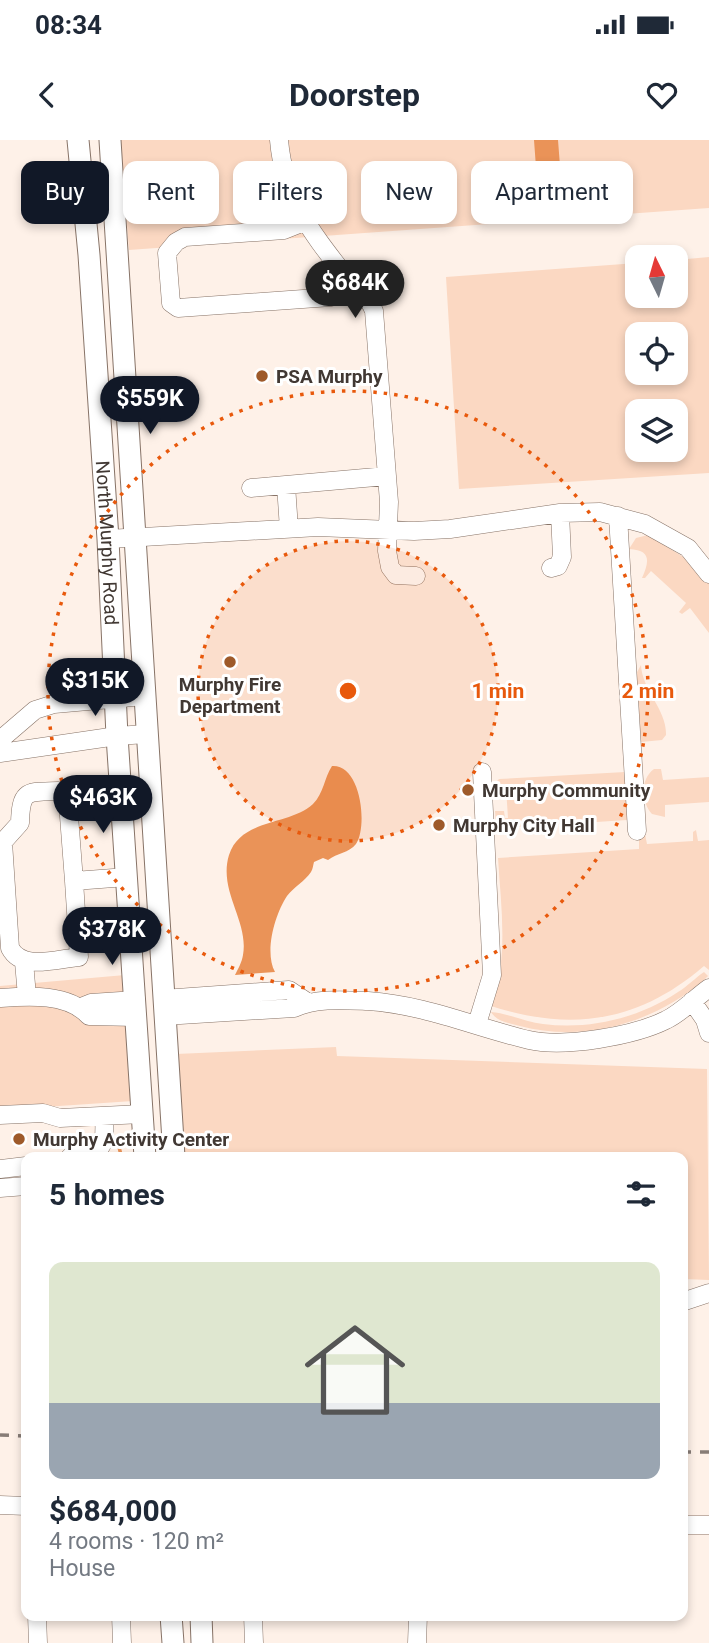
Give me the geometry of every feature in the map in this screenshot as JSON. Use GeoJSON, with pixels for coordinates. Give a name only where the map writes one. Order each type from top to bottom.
{"type":"FeatureCollection","features":[{"type":"Feature","properties":{"kind":"main road","name":"North Murphy Road"},"geometry":{"type":"LineString","coordinates":[[78,140],[89,255],[108,539],[117,736],[145,1152]]}},
{"type":"Feature","properties":{"kind":"main road","name":"North Murphy Road"},"geometry":{"type":"LineString","coordinates":[[110,140],[174,1152]]}},
{"type":"Feature","properties":{"kind":"main road"},"geometry":{"type":"LineString","coordinates":[[136,1009],[163,1007]]}},
{"type":"Feature","properties":{"kind":"main road"},"geometry":{"type":"LineString","coordinates":[[172,1621],[173,1643]]}},
{"type":"Feature","properties":{"kind":"main road"},"geometry":{"type":"LineString","coordinates":[[201,1621],[202,1643]]}},
{"type":"Feature","properties":{"kind":"street"},"geometry":{"type":"LineString","coordinates":[[279,140],[282,161]]}},
{"type":"Feature","properties":{"kind":"street"},"geometry":{"type":"LineString","coordinates":[[299,224],[284,230],[185,237],[176,242],[167,253],[171,303],[178,308],[331,297],[352,285]]}},
{"type":"Feature","properties":{"kind":"street"},"geometry":{"type":"LineString","coordinates":[[306,224],[352,285],[366,296],[374,311],[387,476],[387,551],[390,568],[396,575],[416,576]]}},
{"type":"Feature","properties":{"kind":"street"},"geometry":{"type":"LineString","coordinates":[[251,488],[387,476]]}},
{"type":"Feature","properties":{"kind":"street"},"geometry":{"type":"LineString","coordinates":[[286,485],[289,529]]}},
{"type":"Feature","properties":{"kind":"street"},"geometry":{"type":"LineString","coordinates":[[108,539],[289,529],[450,529],[560,513],[600,512],[645,524],[688,548],[705,565]]}},
{"type":"Feature","properties":{"kind":"street"},"geometry":{"type":"LineString","coordinates":[[551,568],[558,565],[562,556],[560,513]]}},
{"type":"Feature","properties":{"kind":"street"},"geometry":{"type":"LineString","coordinates":[[618,516],[637,831]]}},
{"type":"Feature","properties":{"kind":"street"},"geometry":{"type":"LineString","coordinates":[[0,740],[35,710],[54,704],[144,696]]}},
{"type":"Feature","properties":{"kind":"street"},"geometry":{"type":"LineString","coordinates":[[0,753],[146,734]]}},
{"type":"Feature","properties":{"kind":"street"},"geometry":{"type":"LineString","coordinates":[[477,1024],[492,975],[482,772]]}},
{"type":"Feature","properties":{"kind":"street"},"geometry":{"type":"LineString","coordinates":[[58,791],[68,803],[74,881],[79,957],[24,962],[14,956],[10,947],[3,842],[20,823],[20,804],[23,796],[30,792],[58,791]]}},
{"type":"Feature","properties":{"kind":"street"},"geometry":{"type":"LineString","coordinates":[[74,881],[127,877]]}},
{"type":"Feature","properties":{"kind":"street"},"geometry":{"type":"LineString","coordinates":[[24,962],[27,996]]}},
{"type":"Feature","properties":{"kind":"street"},"geometry":{"type":"LineString","coordinates":[[163,1007],[289,990],[307,1002],[347,1000],[398,1003],[531,1041],[571,1042],[617,1036],[667,1020],[709,988]]}},
{"type":"Feature","properties":{"kind":"street"},"geometry":{"type":"LineString","coordinates":[[0,998],[39,996],[81,1007],[89,1016],[136,1009]]}},
{"type":"Feature","properties":{"kind":"street"},"geometry":{"type":"LineString","coordinates":[[692,1001],[705,1020],[709,1033]]}},
{"type":"Feature","properties":{"kind":"street"},"geometry":{"type":"LineString","coordinates":[[0,1115],[43,1113],[60,1118],[142,1114]]}},
{"type":"Feature","properties":{"kind":"street"},"geometry":{"type":"LineString","coordinates":[[93,1152],[100,1150],[104,1141],[104,1116]]}},
{"type":"Feature","properties":{"kind":"street"},"geometry":{"type":"LineString","coordinates":[[0,1169],[21,1167]]}},
{"type":"Feature","properties":{"kind":"street"},"geometry":{"type":"LineString","coordinates":[[0,1188],[21,1186]]}},
{"type":"Feature","properties":{"kind":"street"},"geometry":{"type":"LineString","coordinates":[[688,1300],[709,1293]]}},
{"type":"Feature","properties":{"kind":"street"},"geometry":{"type":"LineString","coordinates":[[0,1506],[21,1506]]}},
{"type":"Feature","properties":{"kind":"street"},"geometry":{"type":"LineString","coordinates":[[688,1525],[709,1525]]}},
{"type":"Feature","properties":{"kind":"street"},"geometry":{"type":"LineString","coordinates":[[37,1621],[38,1643]]}},
{"type":"Feature","properties":{"kind":"street"},"geometry":{"type":"LineString","coordinates":[[121,1621],[122,1643]]}},
{"type":"Feature","properties":{"kind":"street"},"geometry":{"type":"LineString","coordinates":[[253,1621],[254,1643]]}},
{"type":"Feature","properties":{"kind":"street"},"geometry":{"type":"LineString","coordinates":[[417,1643],[418,1621]]}},
{"type":"Feature","properties":{"kind":"shaded area"},"geometry":{"type":"Polygon","coordinates":[[[120,140],[709,140],[709,208],[633,214],[633,161],[471,161],[471,224],[488,224],[129,250],[127,224],[219,224],[219,161],[123,161],[123,177],[120,140]]]}},
{"type":"Feature","properties":{"kind":"shaded area"},"geometry":{"type":"Polygon","coordinates":[[[534,140],[558,140],[560,161],[536,161],[534,140]]]}},
{"type":"Feature","properties":{"kind":"shaded area"},"geometry":{"type":"Polygon","coordinates":[[[709,257],[709,473],[459,489],[446,277],[625,264],[625,308],[688,308],[688,259],[709,257]]]}},
{"type":"Feature","properties":{"kind":"shaded area"},"geometry":{"type":"Polygon","coordinates":[[[648,535],[685,558],[709,584],[709,633],[690,608],[682,614],[679,612],[686,603],[651,571],[642,578],[647,558],[642,552],[629,549],[636,538],[648,535]]]}},
{"type":"Feature","properties":{"kind":"shaded area"},"geometry":{"type":"Polygon","coordinates":[[[641,665],[645,683],[663,717],[666,735],[662,740],[641,742],[636,674],[641,665]]]}},
{"type":"Feature","properties":{"kind":"shaded area"},"geometry":{"type":"Polygon","coordinates":[[[332,766],[342,768],[356,785],[361,824],[356,844],[328,860],[323,858],[314,862],[309,875],[287,896],[272,933],[271,954],[275,972],[235,975],[242,958],[244,942],[227,881],[229,855],[235,843],[255,828],[291,816],[313,804],[332,766]]]}},
{"type":"Feature","properties":{"kind":"shaded area"},"geometry":{"type":"Polygon","coordinates":[[[654,769],[661,769],[663,780],[709,777],[709,802],[665,805],[665,817],[652,814],[644,797],[644,784],[654,769]]]}},
{"type":"Feature","properties":{"kind":"shaded area"},"geometry":{"type":"Polygon","coordinates":[[[625,772],[630,818],[627,820],[503,828],[496,824],[495,811],[504,811],[505,818],[508,818],[506,788],[503,788],[504,796],[494,796],[493,785],[499,779],[625,772]]]}},
{"type":"Feature","properties":{"kind":"shaded area"},"geometry":{"type":"Polygon","coordinates":[[[696,830],[698,841],[709,840],[709,970],[704,966],[655,1000],[604,1017],[549,1019],[491,1006],[497,988],[502,951],[498,858],[639,849],[639,836],[645,834],[647,844],[693,841],[693,832],[696,830]]]}},
{"type":"Feature","properties":{"kind":"shaded area"},"geometry":{"type":"Polygon","coordinates":[[[704,972],[708,976],[683,996],[640,1018],[617,1026],[569,1032],[544,1031],[504,1022],[491,1012],[543,1024],[578,1025],[614,1020],[663,1001],[704,972]]]}},
{"type":"Feature","properties":{"kind":"shaded area"},"geometry":{"type":"Polygon","coordinates":[[[125,975],[133,1101],[0,1110],[0,986],[125,975]]]}},
{"type":"Feature","properties":{"kind":"shaded area"},"geometry":{"type":"Polygon","coordinates":[[[336,1047],[337,1056],[707,1069],[709,1280],[688,1279],[688,1152],[182,1152],[176,1054],[336,1047]]]}},
{"type":"Feature","properties":{"kind":"waterway"},"geometry":{"type":"LineString","coordinates":[[111,1142],[118,1143],[120,1152]]}},
{"type":"Feature","properties":{"kind":"railway"},"geometry":{"type":"LineString","coordinates":[[0,1435],[21,1436]]}},
{"type":"Feature","properties":{"kind":"railway"},"geometry":{"type":"LineString","coordinates":[[688,1452],[709,1452]]}},
{"type":"Feature","properties":{"kind":"place","name":"PSA Murphy"},"geometry":{"type":"Point","coordinates":[262,376]}},
{"type":"Feature","properties":{"kind":"place","name":"Murphy Fire Department"},"geometry":{"type":"Point","coordinates":[230,662]}},
{"type":"Feature","properties":{"kind":"place","name":"Murphy Community"},"geometry":{"type":"Point","coordinates":[468,790]}},
{"type":"Feature","properties":{"kind":"place","name":"Murphy City Hall"},"geometry":{"type":"Point","coordinates":[439,825]}},
{"type":"Feature","properties":{"kind":"place","name":"Murphy Activity Center"},"geometry":{"type":"Point","coordinates":[19,1139]}}]}
